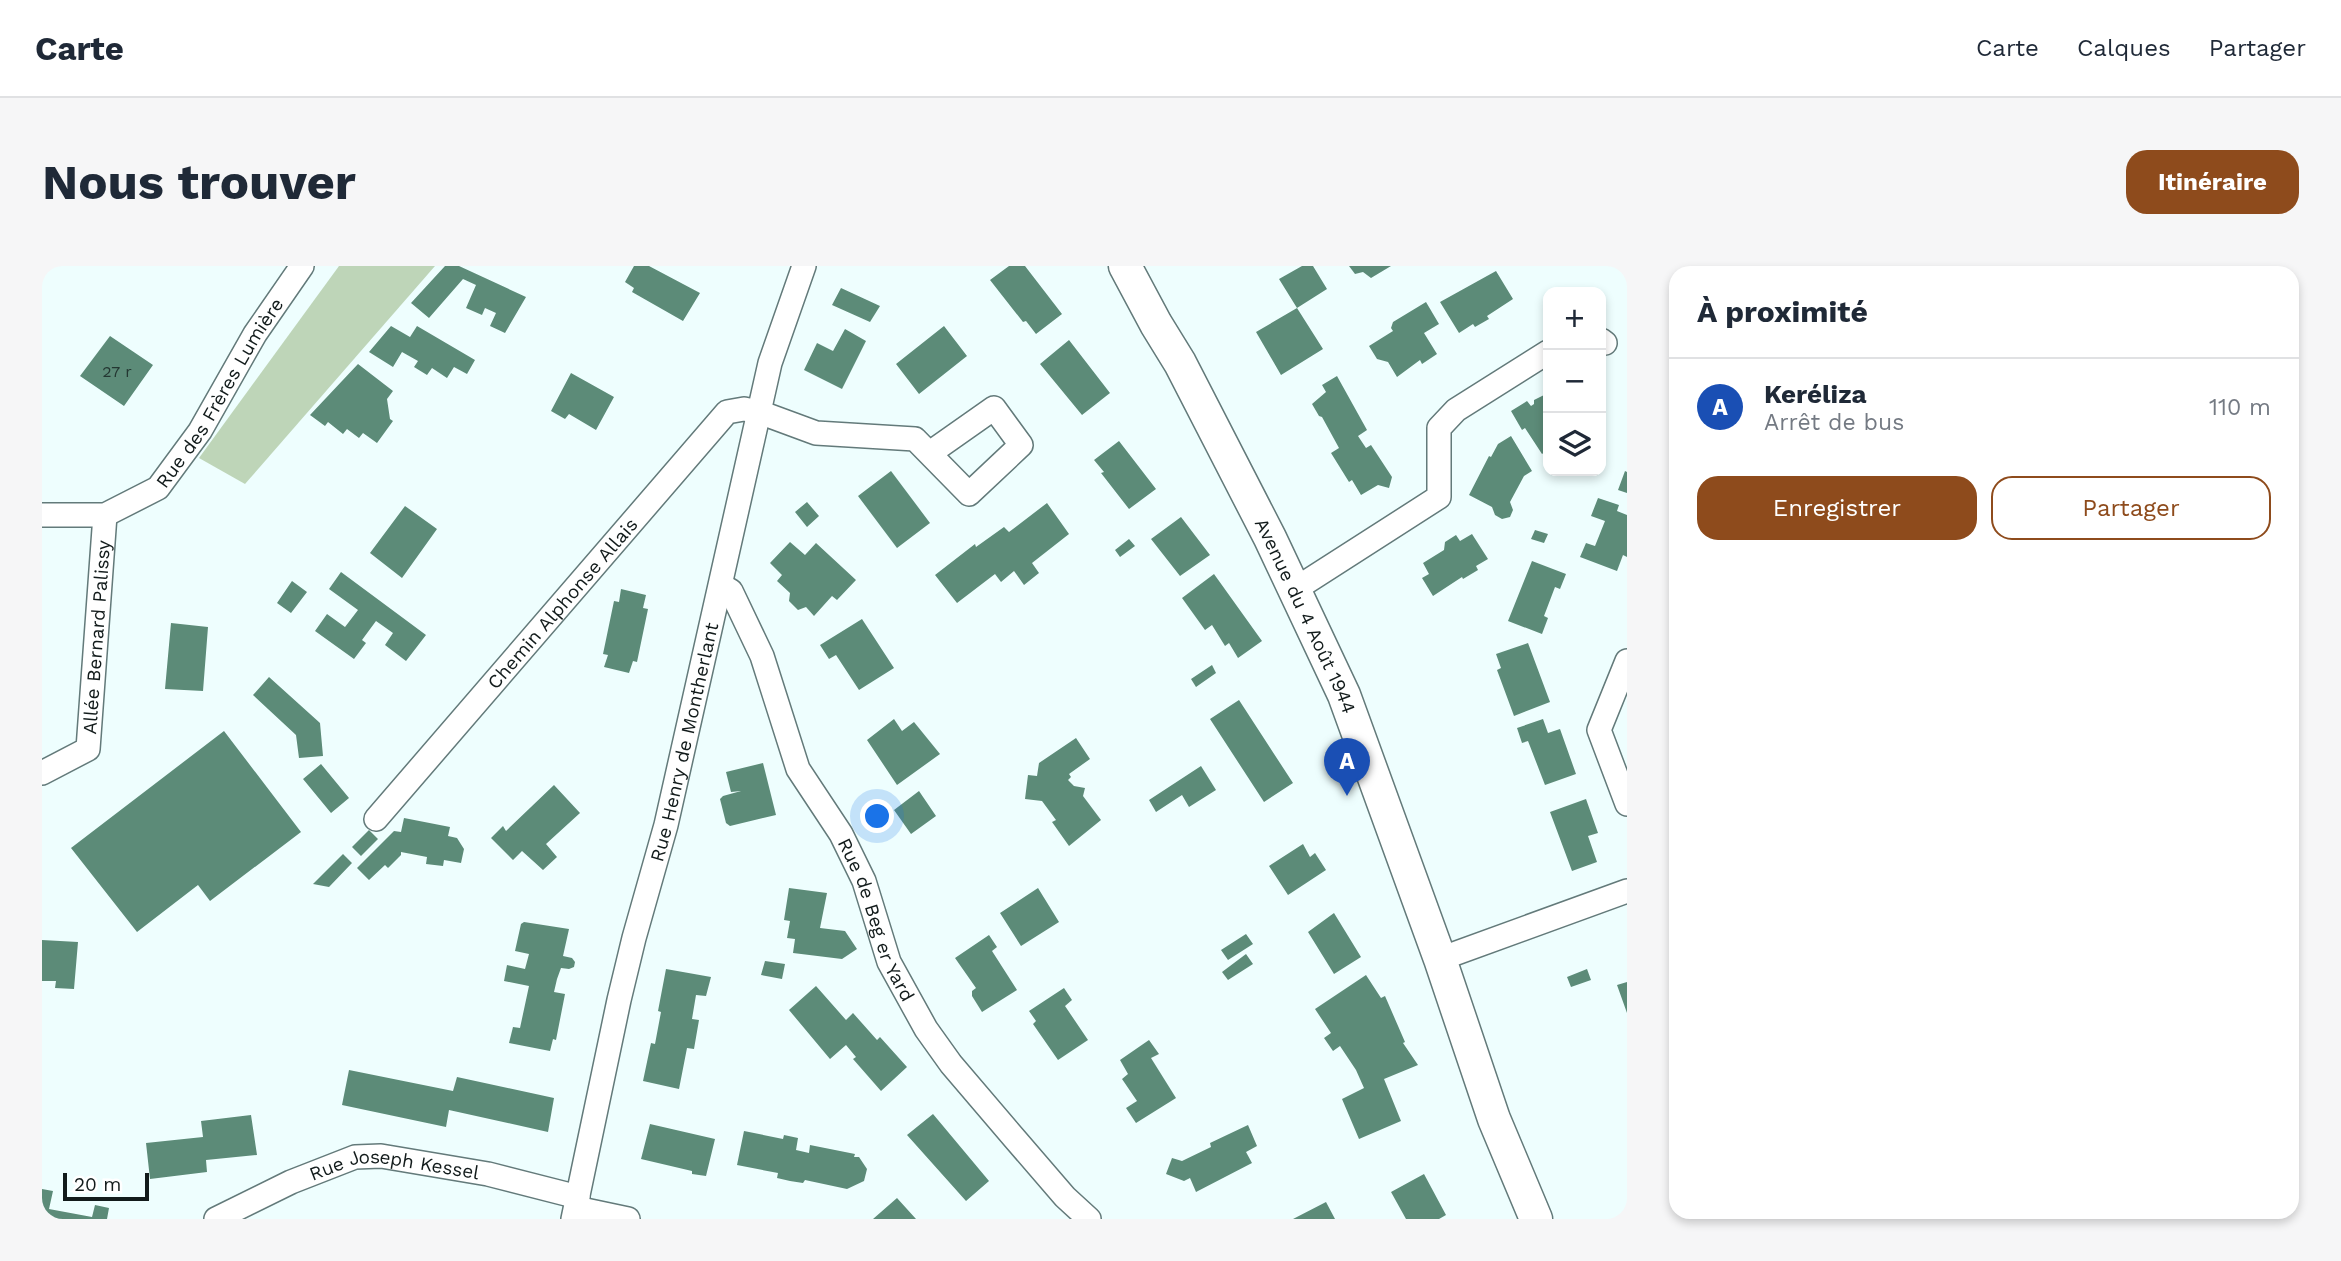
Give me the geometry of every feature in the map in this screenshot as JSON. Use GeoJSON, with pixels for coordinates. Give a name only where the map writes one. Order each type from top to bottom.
{"type":"FeatureCollection","features":[{"type":"Feature","properties":{"kind":"street","name":"Rue des Frères Lumière"},"geometry":{"type":"LineString","coordinates":[[42,515],[105,515],[158,488],[200,431],[255,334],[302,266]]}},
{"type":"Feature","properties":{"kind":"street","name":"Rue Henry de Montherlant"},"geometry":{"type":"LineString","coordinates":[[576,1208],[619,1000],[666,825],[770,363],[804,266]]}},
{"type":"Feature","properties":{"kind":"street","name":"Avenue du 4 Août 1944"},"geometry":{"type":"LineString","coordinates":[[1125,266],[1156,324],[1181,363],[1270,538],[1344,695],[1440,959],[1494,1119],[1536,1219]]}},
{"type":"Feature","properties":{"kind":"street"},"geometry":{"type":"LineString","coordinates":[[1294,590],[1439,497],[1439,428],[1455,410],[1543,355]]}},
{"type":"Feature","properties":{"kind":"street","name":"Chemin Alphonse Allais"},"geometry":{"type":"LineString","coordinates":[[376,819],[727,412],[744,409],[759,412]]}},
{"type":"Feature","properties":{"kind":"street"},"geometry":{"type":"LineString","coordinates":[[759,412],[816,433],[915,439],[930,453]]}},
{"type":"Feature","properties":{"kind":"street","name":"Allée Bernard Palissy"},"geometry":{"type":"LineString","coordinates":[[42,773],[88,749],[105,515]]}},
{"type":"Feature","properties":{"kind":"street","name":"Rue de Beg er Yard"},"geometry":{"type":"LineString","coordinates":[[721,585],[731,591],[762,656],[798,769],[841,834],[864,881],[889,962],[926,1029],[1015,1139],[1065,1197],[1089,1219]]}},
{"type":"Feature","properties":{"kind":"street"},"geometry":{"type":"LineString","coordinates":[[1627,661],[1599,730],[1627,804]]}},
{"type":"Feature","properties":{"kind":"street"},"geometry":{"type":"LineString","coordinates":[[1440,959],[1627,891]]}},
{"type":"Feature","properties":{"kind":"street","name":"Rue Joseph Kessel"},"geometry":{"type":"LineString","coordinates":[[216,1219],[290,1182],[355,1157],[381,1156],[488,1174],[576,1208],[628,1219]]}},
{"type":"Feature","properties":{"kind":"green space"},"geometry":{"type":"Polygon","coordinates":[[[339,266],[435,266],[245,484],[199,458],[339,266]]]}},
{"type":"Feature","properties":{"kind":"building"},"geometry":{"type":"Polygon","coordinates":[[[445,266],[459,266],[526,297],[505,333],[490,326],[496,313],[485,308],[482,315],[466,308],[476,285],[463,279],[429,318],[411,303],[445,266]]]}},
{"type":"Feature","properties":{"kind":"building"},"geometry":{"type":"Polygon","coordinates":[[[634,266],[649,266],[700,293],[683,321],[632,292],[634,288],[625,282],[634,266]]]}},
{"type":"Feature","properties":{"kind":"building"},"geometry":{"type":"Polygon","coordinates":[[[1009,266],[1025,266],[1062,314],[1036,334],[1026,321],[1023,322],[990,280],[1009,266]]]}},
{"type":"Feature","properties":{"kind":"building"},"geometry":{"type":"Polygon","coordinates":[[[1302,266],[1313,266],[1327,289],[1297,308],[1279,279],[1302,266]]]}},
{"type":"Feature","properties":{"kind":"building"},"geometry":{"type":"Polygon","coordinates":[[[1349,266],[1391,266],[1371,278],[1363,272],[1355,274],[1349,266]]]}},
{"type":"Feature","properties":{"kind":"building"},"geometry":{"type":"Polygon","coordinates":[[[1496,271],[1513,299],[1487,316],[1489,319],[1475,327],[1473,324],[1459,333],[1440,302],[1496,271]]]}},
{"type":"Feature","properties":{"kind":"building"},"geometry":{"type":"Polygon","coordinates":[[[841,288],[880,306],[870,322],[832,305],[841,288]]]}},
{"type":"Feature","properties":{"kind":"building"},"geometry":{"type":"Polygon","coordinates":[[[1426,302],[1439,324],[1424,333],[1437,354],[1422,364],[1420,360],[1397,377],[1388,362],[1377,359],[1369,346],[1393,331],[1393,322],[1426,302]]]}},
{"type":"Feature","properties":{"kind":"building"},"geometry":{"type":"Polygon","coordinates":[[[1297,308],[1323,349],[1281,375],[1256,332],[1297,308]]]}},
{"type":"Feature","properties":{"kind":"building"},"geometry":{"type":"Polygon","coordinates":[[[391,326],[410,337],[417,326],[475,360],[467,374],[454,367],[447,378],[432,368],[427,375],[414,367],[418,361],[402,352],[393,367],[369,352],[391,326]]]}},
{"type":"Feature","properties":{"kind":"building"},"geometry":{"type":"Polygon","coordinates":[[[944,326],[967,356],[919,394],[896,364],[944,326]]]}},
{"type":"Feature","properties":{"kind":"building"},"geometry":{"type":"Polygon","coordinates":[[[845,329],[866,341],[842,389],[804,370],[817,343],[833,351],[845,329]]]}},
{"type":"Feature","properties":{"kind":"building"},"geometry":{"type":"Polygon","coordinates":[[[110,336],[153,365],[124,406],[80,376],[110,336]]]}},
{"type":"Feature","properties":{"kind":"building"},"geometry":{"type":"Polygon","coordinates":[[[1069,340],[1110,393],[1082,415],[1040,364],[1069,340]]]}},
{"type":"Feature","properties":{"kind":"building"},"geometry":{"type":"Polygon","coordinates":[[[358,364],[393,391],[387,399],[390,419],[393,421],[377,443],[363,433],[359,438],[347,429],[343,434],[328,422],[325,426],[310,415],[358,364]]]}},
{"type":"Feature","properties":{"kind":"building"},"geometry":{"type":"Polygon","coordinates":[[[571,373],[614,397],[596,430],[569,414],[565,419],[551,411],[571,373]]]}},
{"type":"Feature","properties":{"kind":"building"},"geometry":{"type":"Polygon","coordinates":[[[1337,376],[1367,430],[1358,436],[1366,448],[1371,445],[1392,477],[1389,488],[1378,485],[1361,495],[1352,480],[1349,482],[1331,453],[1339,448],[1312,404],[1326,392],[1322,385],[1337,376]]]}},
{"type":"Feature","properties":{"kind":"building"},"geometry":{"type":"Polygon","coordinates":[[[1543,396],[1542,454],[1525,428],[1522,430],[1511,411],[1527,401],[1531,406],[1534,400],[1543,396]]]}},
{"type":"Feature","properties":{"kind":"building"},"geometry":{"type":"Polygon","coordinates":[[[1511,436],[1532,471],[1524,476],[1510,502],[1513,510],[1510,517],[1502,519],[1495,515],[1492,507],[1469,495],[1489,456],[1491,457],[1498,444],[1511,436]]]}},
{"type":"Feature","properties":{"kind":"building"},"geometry":{"type":"Polygon","coordinates":[[[1119,441],[1156,489],[1129,509],[1094,460],[1119,441]]]}},
{"type":"Feature","properties":{"kind":"building"},"geometry":{"type":"Polygon","coordinates":[[[891,471],[930,523],[897,548],[858,496],[891,471]]]}},
{"type":"Feature","properties":{"kind":"building"},"geometry":{"type":"Polygon","coordinates":[[[1625,471],[1627,472],[1627,493],[1618,490],[1625,471]]]}},
{"type":"Feature","properties":{"kind":"building"},"geometry":{"type":"Polygon","coordinates":[[[1598,498],[1619,505],[1617,511],[1627,515],[1627,557],[1623,555],[1617,571],[1580,557],[1586,543],[1595,546],[1605,521],[1591,516],[1598,498]]]}},
{"type":"Feature","properties":{"kind":"building"},"geometry":{"type":"Polygon","coordinates":[[[807,502],[819,516],[807,527],[795,512],[807,502]]]}},
{"type":"Feature","properties":{"kind":"building"},"geometry":{"type":"Polygon","coordinates":[[[1047,503],[1069,534],[1032,563],[1039,573],[1024,585],[1014,571],[1001,582],[995,574],[957,603],[935,575],[975,544],[976,547],[1004,527],[1009,532],[1047,503]]]}},
{"type":"Feature","properties":{"kind":"building"},"geometry":{"type":"Polygon","coordinates":[[[405,506],[437,529],[402,578],[370,553],[405,506]]]}},
{"type":"Feature","properties":{"kind":"building"},"geometry":{"type":"Polygon","coordinates":[[[1181,517],[1210,555],[1180,576],[1151,539],[1181,517]]]}},
{"type":"Feature","properties":{"kind":"building"},"geometry":{"type":"Polygon","coordinates":[[[1535,530],[1548,534],[1544,543],[1531,539],[1535,530]]]}},
{"type":"Feature","properties":{"kind":"building"},"geometry":{"type":"Polygon","coordinates":[[[1472,534],[1488,559],[1476,566],[1478,570],[1433,596],[1422,578],[1429,574],[1423,563],[1444,550],[1445,542],[1456,535],[1460,541],[1472,534]]]}},
{"type":"Feature","properties":{"kind":"building"},"geometry":{"type":"Polygon","coordinates":[[[1129,539],[1135,546],[1120,557],[1115,550],[1129,539]]]}},
{"type":"Feature","properties":{"kind":"building"},"geometry":{"type":"Polygon","coordinates":[[[790,542],[805,555],[816,543],[856,580],[837,600],[832,596],[814,616],[806,607],[798,610],[789,601],[790,593],[777,581],[782,575],[770,563],[790,542]]]}},
{"type":"Feature","properties":{"kind":"building"},"geometry":{"type":"Polygon","coordinates":[[[1532,561],[1566,574],[1560,589],[1555,587],[1544,616],[1548,618],[1542,634],[1508,621],[1532,561]]]}},
{"type":"Feature","properties":{"kind":"building"},"geometry":{"type":"Polygon","coordinates":[[[341,572],[426,635],[406,661],[385,645],[393,633],[376,621],[362,640],[366,643],[354,659],[315,631],[327,614],[345,627],[358,610],[329,589],[341,572]]]}},
{"type":"Feature","properties":{"kind":"building"},"geometry":{"type":"Polygon","coordinates":[[[1214,574],[1262,641],[1238,658],[1229,643],[1225,646],[1212,625],[1205,630],[1182,598],[1214,574]]]}},
{"type":"Feature","properties":{"kind":"building"},"geometry":{"type":"Polygon","coordinates":[[[292,581],[307,592],[291,613],[277,603],[292,581]]]}},
{"type":"Feature","properties":{"kind":"building"},"geometry":{"type":"Polygon","coordinates":[[[621,589],[646,595],[643,608],[648,609],[637,662],[633,661],[629,673],[604,667],[608,655],[603,654],[614,601],[619,602],[621,589]]]}},
{"type":"Feature","properties":{"kind":"building"},"geometry":{"type":"Polygon","coordinates":[[[862,619],[894,668],[859,690],[836,655],[829,659],[820,645],[862,619]]]}},
{"type":"Feature","properties":{"kind":"building"},"geometry":{"type":"Polygon","coordinates":[[[171,623],[208,627],[203,691],[165,689],[171,623]]]}},
{"type":"Feature","properties":{"kind":"building"},"geometry":{"type":"Polygon","coordinates":[[[1528,643],[1550,702],[1514,716],[1497,670],[1501,668],[1496,654],[1528,643]]]}},
{"type":"Feature","properties":{"kind":"building"},"geometry":{"type":"Polygon","coordinates":[[[1212,665],[1216,673],[1196,687],[1191,679],[1212,665]]]}},
{"type":"Feature","properties":{"kind":"building"},"geometry":{"type":"Polygon","coordinates":[[[269,677],[320,723],[323,756],[299,758],[296,735],[253,695],[269,677]]]}},
{"type":"Feature","properties":{"kind":"building"},"geometry":{"type":"Polygon","coordinates":[[[1239,700],[1293,783],[1264,802],[1210,719],[1239,700]]]}},
{"type":"Feature","properties":{"kind":"building"},"geometry":{"type":"Polygon","coordinates":[[[894,719],[902,731],[914,722],[940,754],[897,785],[867,740],[894,719]]]}},
{"type":"Feature","properties":{"kind":"building"},"geometry":{"type":"Polygon","coordinates":[[[1543,719],[1548,733],[1560,729],[1576,774],[1545,785],[1528,741],[1522,743],[1517,728],[1543,719]]]}},
{"type":"Feature","properties":{"kind":"building"},"geometry":{"type":"Polygon","coordinates":[[[224,731],[301,832],[210,901],[198,885],[137,932],[71,848],[224,731]]]}},
{"type":"Feature","properties":{"kind":"building"},"geometry":{"type":"Polygon","coordinates":[[[1076,738],[1090,759],[1069,774],[1071,777],[1068,780],[1074,786],[1085,788],[1083,796],[1101,820],[1069,846],[1052,822],[1056,820],[1042,801],[1025,799],[1028,775],[1037,776],[1039,763],[1076,738]]]}},
{"type":"Feature","properties":{"kind":"building"},"geometry":{"type":"Polygon","coordinates":[[[763,763],[776,815],[730,826],[726,823],[720,799],[741,791],[731,792],[726,772],[763,763]]]}},
{"type":"Feature","properties":{"kind":"building"},"geometry":{"type":"Polygon","coordinates":[[[321,764],[349,798],[331,813],[303,779],[321,764]]]}},
{"type":"Feature","properties":{"kind":"building"},"geometry":{"type":"Polygon","coordinates":[[[1201,766],[1216,790],[1189,807],[1182,795],[1156,812],[1149,800],[1201,766]]]}},
{"type":"Feature","properties":{"kind":"building"},"geometry":{"type":"Polygon","coordinates":[[[554,785],[580,813],[546,844],[557,857],[543,870],[522,851],[513,860],[491,838],[503,826],[506,831],[554,785]]]}},
{"type":"Feature","properties":{"kind":"building"},"geometry":{"type":"Polygon","coordinates":[[[919,791],[936,816],[911,834],[894,810],[919,791]]]}},
{"type":"Feature","properties":{"kind":"building"},"geometry":{"type":"Polygon","coordinates":[[[1586,799],[1598,833],[1588,836],[1597,862],[1572,871],[1550,812],[1586,799]]]}},
{"type":"Feature","properties":{"kind":"building"},"geometry":{"type":"Polygon","coordinates":[[[404,818],[450,827],[448,836],[457,838],[464,849],[461,863],[444,860],[443,866],[426,864],[427,857],[401,852],[388,868],[385,865],[369,880],[357,868],[394,831],[401,832],[404,818]]]}},
{"type":"Feature","properties":{"kind":"building"},"geometry":{"type":"Polygon","coordinates":[[[369,830],[378,839],[361,856],[352,847],[369,830]]]}},
{"type":"Feature","properties":{"kind":"building"},"geometry":{"type":"Polygon","coordinates":[[[1303,844],[1310,857],[1315,853],[1326,870],[1288,895],[1269,866],[1303,844]]]}},
{"type":"Feature","properties":{"kind":"building"},"geometry":{"type":"Polygon","coordinates":[[[343,854],[352,863],[329,887],[313,884],[343,854]]]}},
{"type":"Feature","properties":{"kind":"building"},"geometry":{"type":"Polygon","coordinates":[[[789,888],[827,893],[820,928],[845,931],[857,949],[842,959],[793,953],[795,939],[787,938],[790,921],[784,920],[789,888]]]}},
{"type":"Feature","properties":{"kind":"building"},"geometry":{"type":"Polygon","coordinates":[[[1038,888],[1059,922],[1021,946],[1000,913],[1038,888]]]}},
{"type":"Feature","properties":{"kind":"building"},"geometry":{"type":"Polygon","coordinates":[[[1334,913],[1361,957],[1334,974],[1308,932],[1334,913]]]}},
{"type":"Feature","properties":{"kind":"building"},"geometry":{"type":"Polygon","coordinates":[[[524,922],[569,929],[563,956],[572,958],[575,962],[574,967],[561,968],[557,979],[554,992],[565,994],[556,1040],[553,1039],[550,1051],[509,1043],[513,1027],[520,1028],[529,986],[504,981],[507,965],[525,969],[529,954],[515,951],[521,924],[524,922]]]}},
{"type":"Feature","properties":{"kind":"building"},"geometry":{"type":"Polygon","coordinates":[[[1246,934],[1253,944],[1228,960],[1221,950],[1246,934]]]}},
{"type":"Feature","properties":{"kind":"building"},"geometry":{"type":"Polygon","coordinates":[[[989,935],[997,947],[992,951],[1017,990],[982,1012],[972,996],[972,991],[976,988],[955,958],[989,935]]]}},
{"type":"Feature","properties":{"kind":"building"},"geometry":{"type":"Polygon","coordinates":[[[42,940],[78,942],[74,989],[55,988],[56,981],[42,981],[42,940]]]}},
{"type":"Feature","properties":{"kind":"building"},"geometry":{"type":"Polygon","coordinates":[[[1246,954],[1253,964],[1228,980],[1222,972],[1246,954]]]}},
{"type":"Feature","properties":{"kind":"building"},"geometry":{"type":"Polygon","coordinates":[[[765,961],[785,964],[782,979],[761,975],[765,961]]]}},
{"type":"Feature","properties":{"kind":"building"},"geometry":{"type":"Polygon","coordinates":[[[666,969],[711,977],[706,996],[696,995],[692,1019],[699,1020],[694,1049],[687,1048],[679,1089],[643,1081],[651,1043],[655,1044],[666,969]]]}},
{"type":"Feature","properties":{"kind":"building"},"geometry":{"type":"Polygon","coordinates":[[[1587,969],[1591,980],[1571,987],[1567,977],[1587,969]]]}},
{"type":"Feature","properties":{"kind":"building"},"geometry":{"type":"Polygon","coordinates":[[[1366,975],[1381,998],[1385,996],[1405,1042],[1403,1043],[1418,1065],[1384,1079],[1401,1121],[1359,1139],[1342,1099],[1364,1088],[1340,1046],[1333,1051],[1324,1038],[1331,1033],[1315,1009],[1366,975]]]}},
{"type":"Feature","properties":{"kind":"building"},"geometry":{"type":"Polygon","coordinates":[[[1627,982],[1627,1013],[1617,985],[1627,982]]]}},
{"type":"Feature","properties":{"kind":"building"},"geometry":{"type":"Polygon","coordinates":[[[816,986],[846,1020],[853,1013],[877,1040],[880,1037],[907,1067],[881,1091],[853,1059],[856,1057],[846,1045],[830,1059],[789,1010],[816,986]]]}},
{"type":"Feature","properties":{"kind":"building"},"geometry":{"type":"Polygon","coordinates":[[[1064,988],[1072,1000],[1065,1006],[1088,1040],[1058,1060],[1033,1024],[1036,1021],[1029,1011],[1064,988]]]}},
{"type":"Feature","properties":{"kind":"building"},"geometry":{"type":"Polygon","coordinates":[[[1149,1040],[1159,1054],[1151,1058],[1176,1098],[1136,1123],[1126,1108],[1137,1101],[1122,1079],[1128,1074],[1120,1060],[1149,1040]]]}},
{"type":"Feature","properties":{"kind":"building"},"geometry":{"type":"Polygon","coordinates":[[[349,1070],[453,1091],[457,1077],[554,1098],[548,1132],[449,1110],[446,1127],[342,1105],[349,1070]]]}},
{"type":"Feature","properties":{"kind":"building"},"geometry":{"type":"Polygon","coordinates":[[[933,1114],[989,1181],[966,1201],[907,1135],[933,1114]]]}},
{"type":"Feature","properties":{"kind":"building"},"geometry":{"type":"Polygon","coordinates":[[[251,1115],[257,1155],[206,1160],[207,1172],[150,1179],[146,1143],[203,1137],[201,1121],[251,1115]]]}},
{"type":"Feature","properties":{"kind":"building"},"geometry":{"type":"Polygon","coordinates":[[[650,1124],[715,1139],[706,1176],[641,1159],[650,1124]]]}},
{"type":"Feature","properties":{"kind":"building"},"geometry":{"type":"Polygon","coordinates":[[[1248,1125],[1257,1146],[1246,1152],[1252,1163],[1196,1192],[1190,1178],[1184,1181],[1166,1174],[1172,1158],[1182,1161],[1211,1147],[1210,1143],[1248,1125]]]}},
{"type":"Feature","properties":{"kind":"building"},"geometry":{"type":"Polygon","coordinates":[[[744,1131],[783,1139],[784,1135],[798,1138],[796,1150],[809,1153],[810,1145],[855,1154],[854,1157],[859,1157],[867,1169],[864,1181],[847,1189],[805,1180],[803,1183],[790,1181],[777,1178],[778,1173],[737,1165],[744,1131]]]}},
{"type":"Feature","properties":{"kind":"building"},"geometry":{"type":"Polygon","coordinates":[[[1424,1174],[1446,1215],[1439,1219],[1406,1219],[1391,1192],[1424,1174]]]}},
{"type":"Feature","properties":{"kind":"building"},"geometry":{"type":"Polygon","coordinates":[[[42,1189],[53,1191],[49,1209],[92,1217],[95,1205],[109,1208],[107,1219],[42,1219],[42,1189]]]}},
{"type":"Feature","properties":{"kind":"building"},"geometry":{"type":"Polygon","coordinates":[[[897,1198],[916,1219],[873,1219],[897,1198]]]}},
{"type":"Feature","properties":{"kind":"building"},"geometry":{"type":"Polygon","coordinates":[[[1326,1202],[1335,1219],[1293,1219],[1326,1202]]]}},
{"type":"Feature","properties":{"kind":"place","name":"Keréliza"},"geometry":{"type":"Point","coordinates":[1347,796]}}]}
